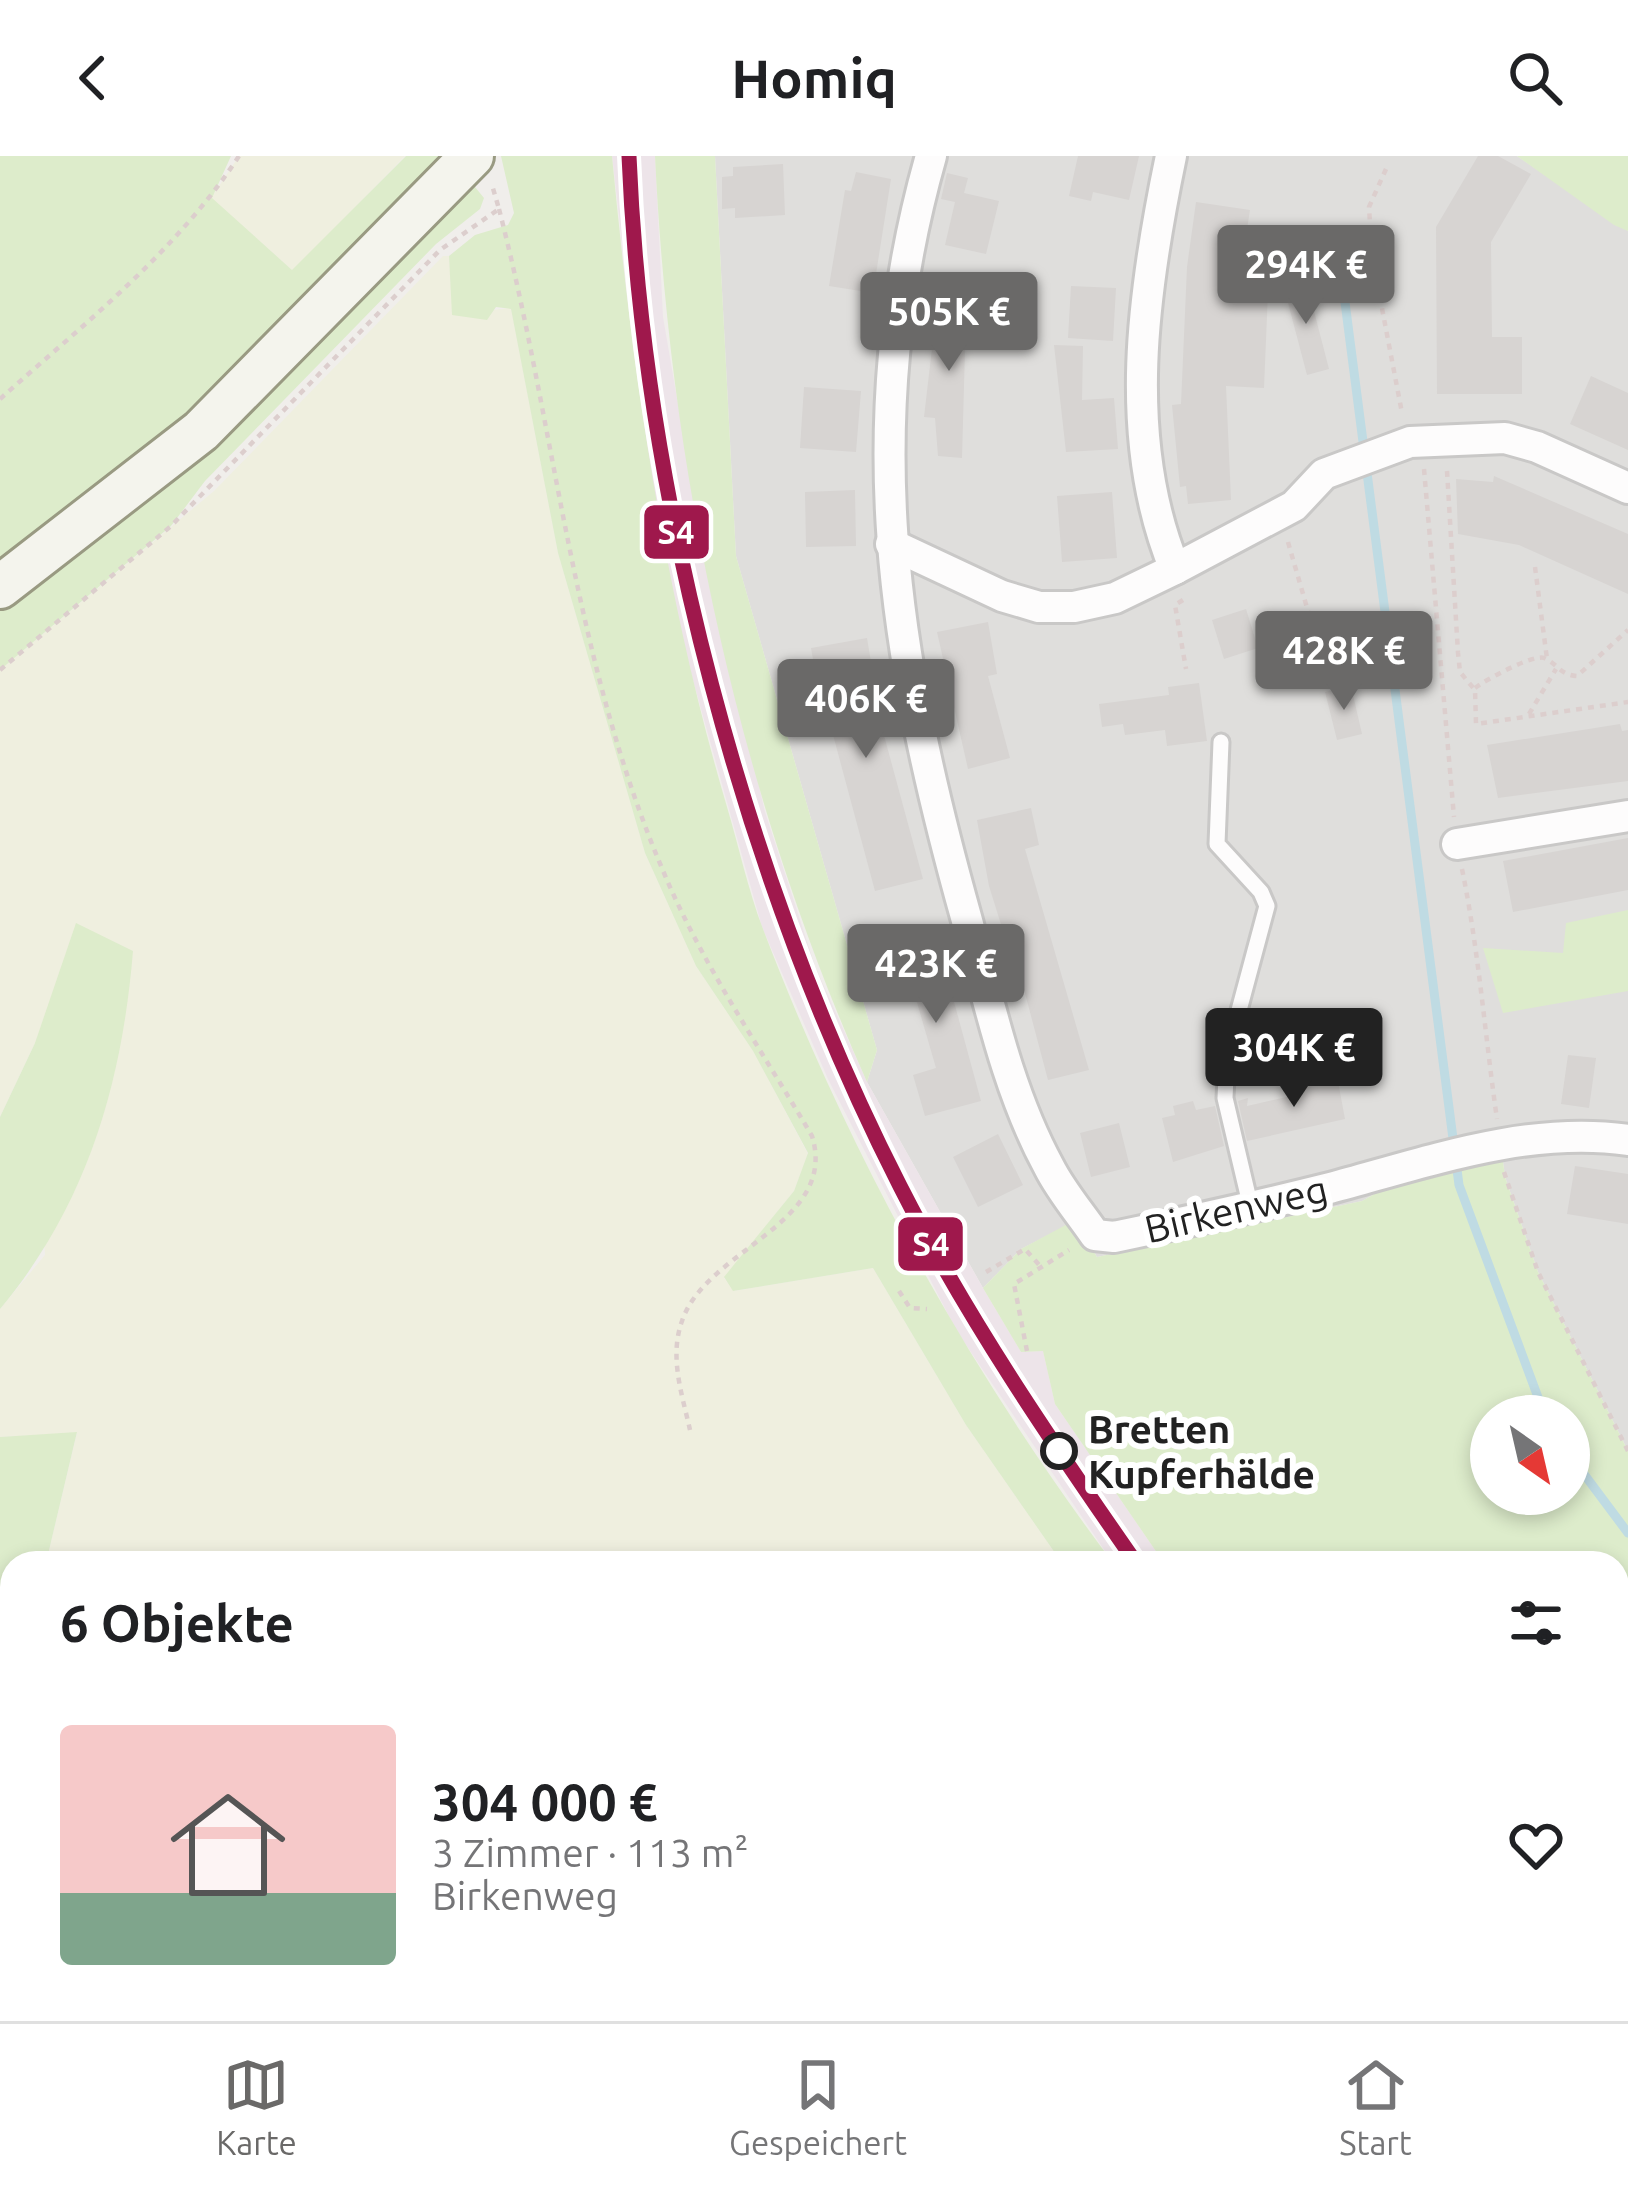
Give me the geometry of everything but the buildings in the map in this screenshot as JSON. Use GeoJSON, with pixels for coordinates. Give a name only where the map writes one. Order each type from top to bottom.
{"type":"FeatureCollection","features":[{"type":"Feature","properties":{"kind":"main road"},"geometry":{"type":"LineString","coordinates":[[0,587],[201,431],[480,165]]}},
{"type":"Feature","properties":{"kind":"street","name":"Birkenweg"},"geometry":{"type":"LineString","coordinates":[[931,156],[916,208],[894,348],[887,457],[898,628],[931,790],[1012,1082],[1049,1168],[1095,1235],[1114,1237],[1250,1208],[1492,1148],[1555,1137],[1628,1140]]}},
{"type":"Feature","properties":{"kind":"street"},"geometry":{"type":"LineString","coordinates":[[1171,156],[1148,263],[1142,365],[1148,472],[1160,535],[1174,569]]}},
{"type":"Feature","properties":{"kind":"street"},"geometry":{"type":"LineString","coordinates":[[890,544],[1002,596],[1040,607],[1074,607],[1115,598],[1206,553],[1280,513],[1324,474],[1351,460],[1417,442],[1504,439],[1537,447],[1628,488]]}},
{"type":"Feature","properties":{"kind":"street"},"geometry":{"type":"LineString","coordinates":[[1457,844],[1628,816]]}},
{"type":"Feature","properties":{"kind":"lane"},"geometry":{"type":"LineString","coordinates":[[1221,742],[1217,844],[1262,892],[1267,906],[1227,1055],[1225,1099],[1250,1208]]}},
{"type":"Feature","properties":{"kind":"path"},"geometry":{"type":"LineString","coordinates":[[0,400],[142,272],[212,198],[238,156]]}},
{"type":"Feature","properties":{"kind":"path"},"geometry":{"type":"LineString","coordinates":[[480,165],[499,209],[575,596],[633,788],[663,872],[710,969],[812,1136],[819,1158],[816,1178],[779,1225],[716,1273],[682,1318],[675,1366],[690,1430]]}},
{"type":"Feature","properties":{"kind":"path"},"geometry":{"type":"LineString","coordinates":[[1386,169],[1369,207],[1372,256],[1417,442],[1460,672],[1474,688],[1476,724],[1628,703]]}},
{"type":"Feature","properties":{"kind":"path"},"geometry":{"type":"LineString","coordinates":[[0,670],[170,526],[440,250],[499,209]]}},
{"type":"Feature","properties":{"kind":"path"},"geometry":{"type":"LineString","coordinates":[[1417,442],[1457,844],[1489,1028],[1492,1148],[1538,1272],[1628,1451]]}},
{"type":"Feature","properties":{"kind":"path"},"geometry":{"type":"LineString","coordinates":[[1280,513],[1312,625],[1347,668],[1336,690]]}},
{"type":"Feature","properties":{"kind":"path"},"geometry":{"type":"LineString","coordinates":[[1186,669],[1175,605],[1214,579],[1206,553]]}},
{"type":"Feature","properties":{"kind":"path"},"geometry":{"type":"LineString","coordinates":[[1535,567],[1546,659],[1556,669],[1577,676],[1628,630]]}},
{"type":"Feature","properties":{"kind":"path"},"geometry":{"type":"LineString","coordinates":[[1474,688],[1528,658],[1546,659]]}},
{"type":"Feature","properties":{"kind":"path"},"geometry":{"type":"LineString","coordinates":[[1529,714],[1556,669]]}},
{"type":"Feature","properties":{"kind":"path"},"geometry":{"type":"LineString","coordinates":[[1027,1352],[1014,1283],[1095,1235]]}},
{"type":"Feature","properties":{"kind":"path"},"geometry":{"type":"LineString","coordinates":[[986,1272],[1025,1249],[1040,1267]]}},
{"type":"Feature","properties":{"kind":"path"},"geometry":{"type":"LineString","coordinates":[[899,1292],[910,1308],[927,1309]]}},
{"type":"Feature","properties":{"kind":"shaded area"},"geometry":{"type":"Polygon","coordinates":[[[612,156],[655,156],[663,317],[701,538],[765,812],[815,966],[867,1082],[983,1288],[1021,1352],[1043,1351],[1055,1404],[1156,1551],[1105,1551],[956,1330],[828,1079],[762,927],[680,634],[649,473],[612,156]]]}},
{"type":"Feature","properties":{"kind":"shaded area"},"geometry":{"type":"Polygon","coordinates":[[[715,156],[1517,156],[1628,231],[1628,1451],[1538,1272],[1505,1177],[1501,1146],[1431,1162],[1362,1201],[1097,1257],[1076,1221],[1021,1249],[983,1288],[867,1082],[877,1050],[736,556],[715,156]]]}},
{"type":"Feature","properties":{"kind":"green space"},"geometry":{"type":"Polygon","coordinates":[[[0,156],[231,156],[212,198],[292,270],[406,156],[445,156],[154,455],[0,573],[0,156]]]}},
{"type":"Feature","properties":{"kind":"green space"},"geometry":{"type":"Polygon","coordinates":[[[239,156],[405,156],[293,271],[211,198],[239,156]]]}},
{"type":"Feature","properties":{"kind":"green space"},"geometry":{"type":"Polygon","coordinates":[[[501,156],[612,156],[641,403],[668,566],[705,727],[758,914],[833,1096],[916,1258],[1010,1414],[1104,1551],[1054,1551],[966,1425],[873,1268],[733,1291],[724,1277],[794,1191],[808,1153],[753,1051],[696,966],[645,853],[558,553],[511,309],[496,307],[487,320],[452,315],[449,256],[475,235],[508,225],[514,213],[501,156]]]}},
{"type":"Feature","properties":{"kind":"green space"},"geometry":{"type":"Polygon","coordinates":[[[655,156],[715,156],[736,556],[877,1050],[867,1082],[821,972],[782,860],[718,629],[676,393],[655,156]]]}},
{"type":"Feature","properties":{"kind":"green space"},"geometry":{"type":"Polygon","coordinates":[[[1517,156],[1628,156],[1628,231],[1614,225],[1517,156]]]}},
{"type":"Feature","properties":{"kind":"green space"},"geometry":{"type":"Polygon","coordinates":[[[464,186],[475,187],[484,198],[480,209],[436,244],[205,481],[171,526],[0,670],[0,611],[86,546],[464,186]]]}},
{"type":"Feature","properties":{"kind":"green space"},"geometry":{"type":"Polygon","coordinates":[[[443,256],[449,256],[453,315],[511,308],[558,553],[645,853],[696,966],[753,1051],[808,1154],[794,1191],[724,1278],[734,1291],[873,1268],[966,1425],[1054,1551],[49,1551],[77,1433],[0,1437],[0,1309],[45,1255],[35,1043],[0,1117],[0,670],[214,491],[443,256]]]}},
{"type":"Feature","properties":{"kind":"green space"},"geometry":{"type":"Polygon","coordinates":[[[1628,910],[1628,991],[1503,1013],[1483,948],[1563,953],[1566,923],[1628,910]]]}},
{"type":"Feature","properties":{"kind":"green space"},"geometry":{"type":"Polygon","coordinates":[[[76,923],[133,951],[120,1048],[95,1141],[77,1185],[56,1228],[0,1309],[0,1117],[35,1043],[76,923]]]}},
{"type":"Feature","properties":{"kind":"green space"},"geometry":{"type":"Polygon","coordinates":[[[1501,1146],[1505,1177],[1538,1272],[1628,1451],[1628,1551],[1156,1551],[1055,1404],[1043,1351],[1021,1352],[983,1288],[1021,1249],[1075,1220],[1097,1257],[1362,1201],[1431,1162],[1501,1146]]]}},
{"type":"Feature","properties":{"kind":"green space"},"geometry":{"type":"Polygon","coordinates":[[[77,1432],[49,1551],[0,1551],[0,1437],[77,1432]]]}},
{"type":"Feature","properties":{"kind":"waterway"},"geometry":{"type":"LineString","coordinates":[[1338,248],[1459,1185],[1537,1395]]}},
{"type":"Feature","properties":{"kind":"waterway"},"geometry":{"type":"LineString","coordinates":[[1590,1482],[1628,1533]]}},
{"type":"Feature","properties":{"kind":"transit line","name":"S4"},"geometry":{"type":"LineString","coordinates":[[629,156],[638,286],[655,418],[680,552],[712,685],[794,945],[844,1068],[926,1235],[1011,1378],[1128,1551]]}},
{"type":"Feature","properties":{"kind":"place","name":"Bretten Kupferhälde"},"geometry":{"type":"Point","coordinates":[1059,1451]}}]}
